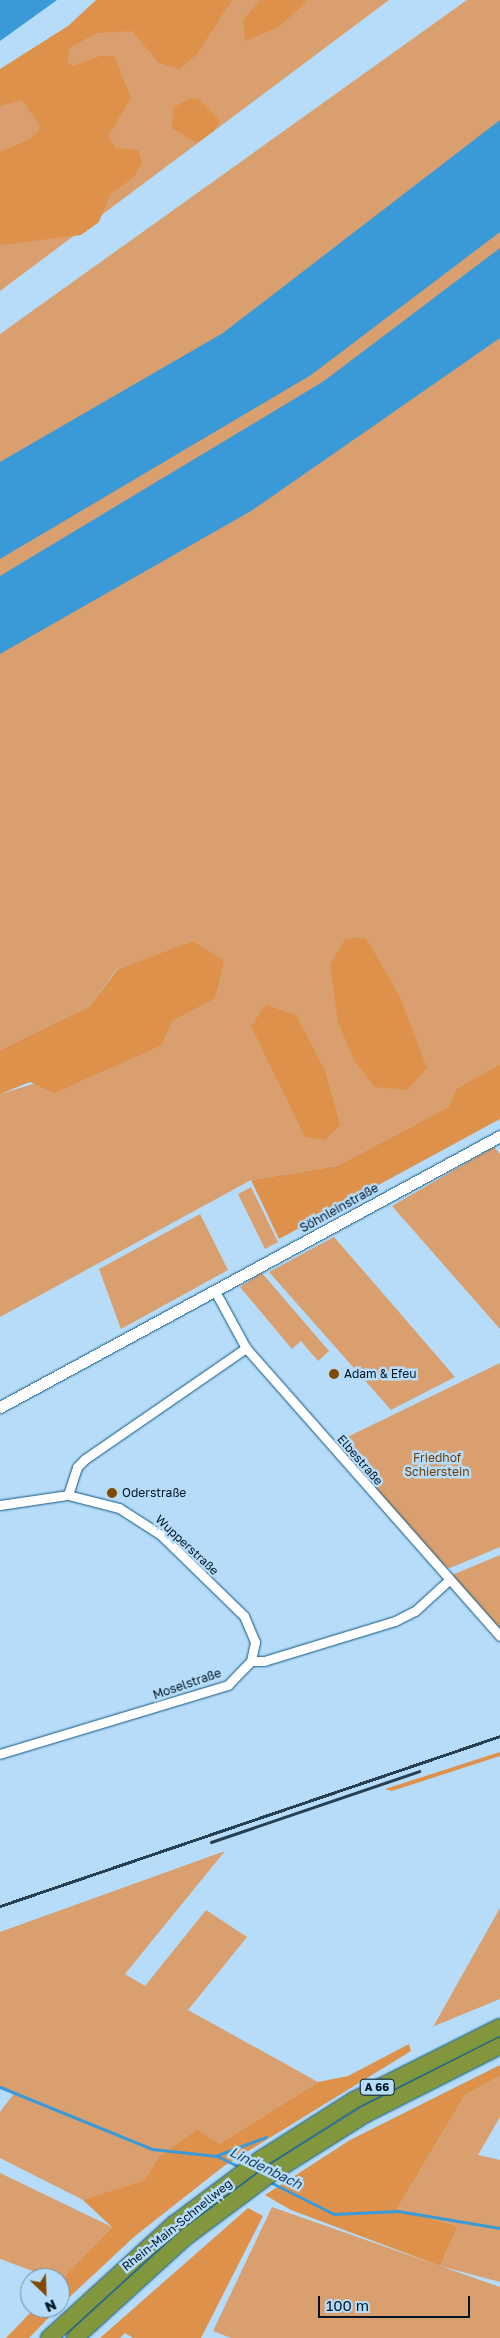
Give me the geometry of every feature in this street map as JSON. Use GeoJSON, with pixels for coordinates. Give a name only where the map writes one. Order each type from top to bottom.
{"type":"FeatureCollection","features":[{"type":"Feature","properties":{"kind":"highway","name":"Rhein-Main-Schnellweg"},"geometry":{"type":"LineString","coordinates":[[49,2338],[133,2260],[216,2192],[261,2159],[354,2100],[500,2027]]}},
{"type":"Feature","properties":{"kind":"highway","name":"Rhein-Main-Schnellweg"},"geometry":{"type":"LineString","coordinates":[[75,2338],[145,2272],[227,2205],[272,2173],[364,2115],[500,2046]]}},
{"type":"Feature","properties":{"kind":"street","name":"Söhnleinstraße"},"geometry":{"type":"LineString","coordinates":[[0,1407],[500,1136]]}},
{"type":"Feature","properties":{"kind":"street","name":"Elbestraße"},"geometry":{"type":"LineString","coordinates":[[215,1291],[246,1348],[448,1580],[500,1636]]}},
{"type":"Feature","properties":{"kind":"street"},"geometry":{"type":"LineString","coordinates":[[68,1495],[77,1467],[85,1459],[246,1348]]}},
{"type":"Feature","properties":{"kind":"street","name":"Wupperstraße"},"geometry":{"type":"LineString","coordinates":[[0,1505],[68,1495],[119,1508],[161,1535],[244,1616],[255,1642],[251,1660]]}},
{"type":"Feature","properties":{"kind":"street"},"geometry":{"type":"LineString","coordinates":[[251,1660],[264,1661],[395,1621],[415,1612],[448,1580]]}},
{"type":"Feature","properties":{"kind":"street","name":"Moselstraße"},"geometry":{"type":"LineString","coordinates":[[0,1754],[217,1690],[239,1676],[251,1660]]}},
{"type":"Feature","properties":{"kind":"green space"},"geometry":{"type":"Polygon","coordinates":[[[114,0],[389,0],[0,291],[0,90],[114,0]]]}},
{"type":"Feature","properties":{"kind":"green space"},"geometry":{"type":"Polygon","coordinates":[[[467,0],[500,0],[500,1064],[457,1088],[448,1107],[337,1166],[251,1180],[0,1317],[0,1094],[162,1045],[173,1021],[215,999],[117,969],[90,1006],[0,1050],[0,334],[467,0]],[[326,1073],[326,1140],[341,1125],[326,1073]]]}},
{"type":"Feature","properties":{"kind":"green space"},"geometry":{"type":"Polygon","coordinates":[[[494,1147],[500,1154],[500,1329],[392,1206],[494,1147]]]}},
{"type":"Feature","properties":{"kind":"green space"},"geometry":{"type":"Polygon","coordinates":[[[251,1187],[278,1242],[265,1249],[238,1194],[251,1187]]]}},
{"type":"Feature","properties":{"kind":"green space"},"geometry":{"type":"Polygon","coordinates":[[[200,1214],[228,1270],[121,1329],[99,1269],[200,1214]]]}},
{"type":"Feature","properties":{"kind":"green space"},"geometry":{"type":"Polygon","coordinates":[[[334,1237],[455,1377],[391,1410],[269,1272],[334,1237]]]}},
{"type":"Feature","properties":{"kind":"green space"},"geometry":{"type":"Polygon","coordinates":[[[262,1273],[329,1351],[318,1361],[301,1341],[292,1349],[240,1287],[262,1273]]]}},
{"type":"Feature","properties":{"kind":"green space","name":"Friedhof Schierstein"},"geometry":{"type":"Polygon","coordinates":[[[500,1363],[500,1547],[450,1568],[443,1566],[337,1446],[339,1441],[500,1363]]]}},
{"type":"Feature","properties":{"kind":"green space"},"geometry":{"type":"Polygon","coordinates":[[[500,1555],[500,1628],[452,1575],[500,1555]]]}},
{"type":"Feature","properties":{"kind":"green space"},"geometry":{"type":"Polygon","coordinates":[[[225,1851],[125,1974],[145,1986],[206,1910],[247,1937],[188,2010],[318,2082],[219,2144],[159,2157],[143,2181],[115,2193],[83,2200],[0,2158],[0,2112],[15,2092],[0,2086],[0,1932],[225,1851]]]}},
{"type":"Feature","properties":{"kind":"green space"},"geometry":{"type":"Polygon","coordinates":[[[500,1908],[500,1999],[433,2026],[500,1908]]]}},
{"type":"Feature","properties":{"kind":"green space"},"geometry":{"type":"Polygon","coordinates":[[[500,2076],[500,2117],[478,2155],[500,2160],[500,2282],[440,2266],[458,2226],[397,2209],[465,2095],[500,2076]]]}},
{"type":"Feature","properties":{"kind":"green space"},"geometry":{"type":"Polygon","coordinates":[[[0,2173],[112,2227],[70,2271],[70,2268],[25,2268],[0,2259],[0,2173]]]}},
{"type":"Feature","properties":{"kind":"green space"},"geometry":{"type":"Polygon","coordinates":[[[272,2207],[500,2287],[500,2338],[231,2338],[213,2331],[272,2207]]]}},
{"type":"Feature","properties":{"kind":"shaded area"},"geometry":{"type":"Polygon","coordinates":[[[96,0],[232,0],[197,54],[180,69],[159,63],[132,31],[96,33],[70,48],[67,62],[73,66],[100,56],[114,56],[131,98],[108,136],[116,148],[138,150],[142,163],[134,177],[109,196],[99,222],[81,235],[0,245],[0,152],[28,140],[39,131],[39,124],[22,100],[0,106],[0,69],[68,26],[96,0]]]}},
{"type":"Feature","properties":{"kind":"shaded area"},"geometry":{"type":"Polygon","coordinates":[[[260,0],[308,0],[279,27],[245,41],[243,20],[260,0]]]}},
{"type":"Feature","properties":{"kind":"shaded area"},"geometry":{"type":"Polygon","coordinates":[[[191,98],[199,99],[220,120],[214,131],[197,143],[172,128],[174,107],[191,98]]]}},
{"type":"Feature","properties":{"kind":"shaded area"},"geometry":{"type":"Polygon","coordinates":[[[346,938],[366,938],[400,997],[427,1068],[407,1090],[375,1087],[354,1060],[338,1022],[330,964],[346,938]]]}},
{"type":"Feature","properties":{"kind":"shaded area"},"geometry":{"type":"Polygon","coordinates":[[[193,941],[224,961],[215,999],[173,1021],[162,1045],[54,1093],[30,1082],[0,1094],[0,1050],[90,1006],[117,970],[193,941]]]}},
{"type":"Feature","properties":{"kind":"shaded area"},"geometry":{"type":"Polygon","coordinates":[[[266,1005],[296,1015],[326,1073],[341,1125],[326,1140],[305,1137],[251,1026],[266,1005]]]}},
{"type":"Feature","properties":{"kind":"shaded area"},"geometry":{"type":"Polygon","coordinates":[[[500,1064],[500,1119],[279,1239],[251,1180],[337,1166],[448,1107],[457,1088],[500,1064]]]}},
{"type":"Feature","properties":{"kind":"shaded area"},"geometry":{"type":"Polygon","coordinates":[[[500,1752],[500,1756],[392,1791],[385,1789],[500,1752]]]}},
{"type":"Feature","properties":{"kind":"shaded area"},"geometry":{"type":"Polygon","coordinates":[[[409,2044],[411,2051],[224,2166],[135,2236],[70,2297],[70,2271],[112,2227],[83,2200],[143,2181],[159,2157],[197,2130],[219,2144],[318,2082],[348,2076],[409,2044]]]}},
{"type":"Feature","properties":{"kind":"shaded area"},"geometry":{"type":"Polygon","coordinates":[[[500,2065],[500,2076],[465,2095],[397,2209],[458,2226],[440,2266],[291,2210],[265,2195],[350,2140],[500,2065]]]}},
{"type":"Feature","properties":{"kind":"shaded area"},"geometry":{"type":"Polygon","coordinates":[[[248,2208],[263,2216],[201,2338],[133,2338],[125,2333],[120,2338],[100,2338],[248,2208]]]}},
{"type":"Feature","properties":{"kind":"shaded area"},"geometry":{"type":"Polygon","coordinates":[[[25,2318],[48,2318],[29,2338],[6,2338],[25,2318]]]}},
{"type":"Feature","properties":{"kind":"water"},"geometry":{"type":"Polygon","coordinates":[[[0,0],[57,0],[0,41],[0,0]]]}},
{"type":"Feature","properties":{"kind":"water"},"geometry":{"type":"Polygon","coordinates":[[[500,120],[500,232],[311,375],[0,559],[0,462],[223,333],[500,120]]]}},
{"type":"Feature","properties":{"kind":"water"},"geometry":{"type":"Polygon","coordinates":[[[500,248],[500,338],[251,511],[0,654],[0,576],[324,381],[500,248]]]}},
{"type":"Feature","properties":{"kind":"waterway","name":"Lindenbach"},"geometry":{"type":"LineString","coordinates":[[0,2087],[152,2149],[217,2156],[242,2168]]}},
{"type":"Feature","properties":{"kind":"waterway"},"geometry":{"type":"LineString","coordinates":[[218,2155],[266,2137]]}},
{"type":"Feature","properties":{"kind":"waterway","name":"Lindenbach"},"geometry":{"type":"LineString","coordinates":[[270,2182],[334,2214],[398,2211],[500,2228]]}},
{"type":"Feature","properties":{"kind":"railway"},"geometry":{"type":"LineString","coordinates":[[0,1906],[500,1736]]}},
{"type":"Feature","properties":{"kind":"railway"},"geometry":{"type":"LineString","coordinates":[[211,1842],[419,1771]]}},
{"type":"Feature","properties":{"kind":"place","name":"Adam & Efeu"},"geometry":{"type":"Point","coordinates":[334,1374]}},
{"type":"Feature","properties":{"kind":"place","name":"Oderstraße"},"geometry":{"type":"Point","coordinates":[112,1493]}}]}
